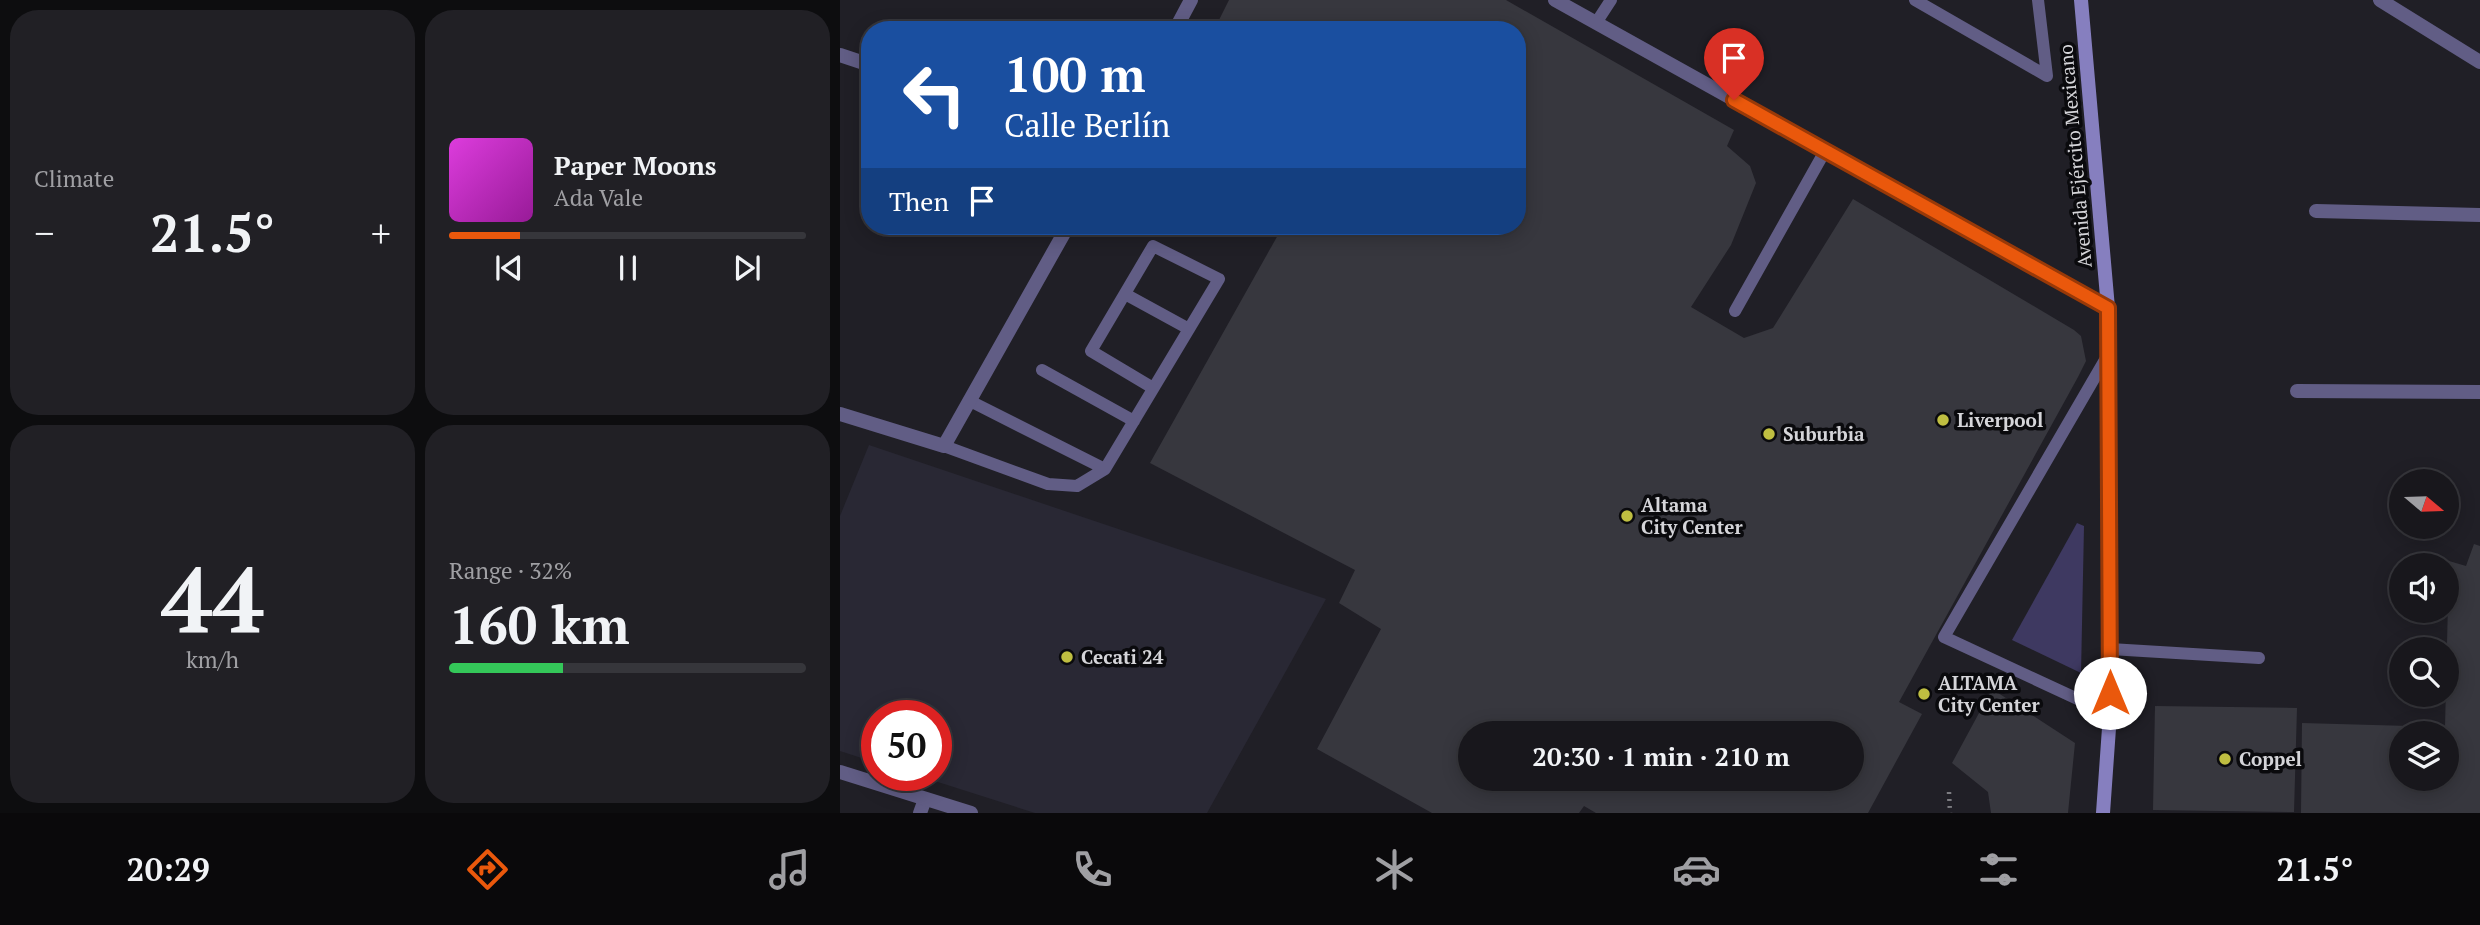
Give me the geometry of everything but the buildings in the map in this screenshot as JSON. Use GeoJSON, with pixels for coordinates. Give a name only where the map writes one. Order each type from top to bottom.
{"type":"FeatureCollection","features":[{"type":"Feature","properties":{"kind":"main road","name":"Avenida Ejército Mexicano"},"geometry":{"type":"LineString","coordinates":[[2081,0],[2108,308],[2110,714],[2103,813]]}},
{"type":"Feature","properties":{"kind":"street"},"geometry":{"type":"LineString","coordinates":[[1180,21],[1191,0]]}},
{"type":"Feature","properties":{"kind":"street"},"geometry":{"type":"LineString","coordinates":[[1555,0],[2108,308]]}},
{"type":"Feature","properties":{"kind":"street"},"geometry":{"type":"LineString","coordinates":[[2381,0],[2480,62]]}},
{"type":"Feature","properties":{"kind":"street"},"geometry":{"type":"LineString","coordinates":[[840,55],[861,62]]}},
{"type":"Feature","properties":{"kind":"street"},"geometry":{"type":"LineString","coordinates":[[2316,211],[2480,215]]}},
{"type":"Feature","properties":{"kind":"street"},"geometry":{"type":"LineString","coordinates":[[840,414],[944,446],[1063,235]]}},
{"type":"Feature","properties":{"kind":"street"},"geometry":{"type":"LineString","coordinates":[[2297,391],[2480,393]]}},
{"type":"Feature","properties":{"kind":"street"},"geometry":{"type":"LineString","coordinates":[[840,772],[922,806],[971,813]]}},
{"type":"Feature","properties":{"kind":"lane"},"geometry":{"type":"LineString","coordinates":[[1597,23],[1611,0]]}},
{"type":"Feature","properties":{"kind":"lane"},"geometry":{"type":"LineString","coordinates":[[1914,0],[2047,76],[2038,0]]}},
{"type":"Feature","properties":{"kind":"lane"},"geometry":{"type":"LineString","coordinates":[[1735,311],[1825,151]]}},
{"type":"Feature","properties":{"kind":"lane"},"geometry":{"type":"LineString","coordinates":[[944,446],[1048,484],[1077,486],[1105,468],[1219,279],[1153,246],[1091,351],[1153,388]]}},
{"type":"Feature","properties":{"kind":"lane"},"geometry":{"type":"LineString","coordinates":[[1125,294],[1189,329]]}},
{"type":"Feature","properties":{"kind":"lane"},"geometry":{"type":"LineString","coordinates":[[2109,352],[1944,637],[2110,714]]}},
{"type":"Feature","properties":{"kind":"lane"},"geometry":{"type":"LineString","coordinates":[[1042,370],[1134,421]]}},
{"type":"Feature","properties":{"kind":"lane"},"geometry":{"type":"LineString","coordinates":[[970,401],[1105,468]]}},
{"type":"Feature","properties":{"kind":"lane"},"geometry":{"type":"LineString","coordinates":[[2110,649],[2259,657]]}},
{"type":"Feature","properties":{"kind":"path"},"geometry":{"type":"LineString","coordinates":[[1949,792],[1950,813]]}},
{"type":"Feature","properties":{"kind":"shaded area","name":"Cecati 24"},"geometry":{"type":"Polygon","coordinates":[[[869,445],[1326,599],[1207,813],[1035,813],[952,786],[952,700],[861,700],[861,758],[840,751],[840,516],[869,445]]]}},
{"type":"Feature","properties":{"kind":"shaded area"},"geometry":{"type":"Polygon","coordinates":[[[2077,523],[2084,526],[2081,673],[2012,640],[2077,523]]]}},
{"type":"Feature","properties":{"kind":"place","name":"Liverpool"},"geometry":{"type":"Point","coordinates":[1943,420]}},
{"type":"Feature","properties":{"kind":"place","name":"Suburbia"},"geometry":{"type":"Point","coordinates":[1769,434]}},
{"type":"Feature","properties":{"kind":"place","name":"Altama City Center"},"geometry":{"type":"Point","coordinates":[1627,516]}},
{"type":"Feature","properties":{"kind":"place","name":"Cecati 24"},"geometry":{"type":"Point","coordinates":[1067,657]}},
{"type":"Feature","properties":{"kind":"place","name":"ALTAMA City Center"},"geometry":{"type":"Point","coordinates":[1924,694]}},
{"type":"Feature","properties":{"kind":"place","name":"Coppel"},"geometry":{"type":"Point","coordinates":[2225,759]}},
{"type":"Feature","properties":{"kind":"route"},"geometry":{"type":"LineString","coordinates":[[1734,100],[2108,308],[2110,693]]}}]}
